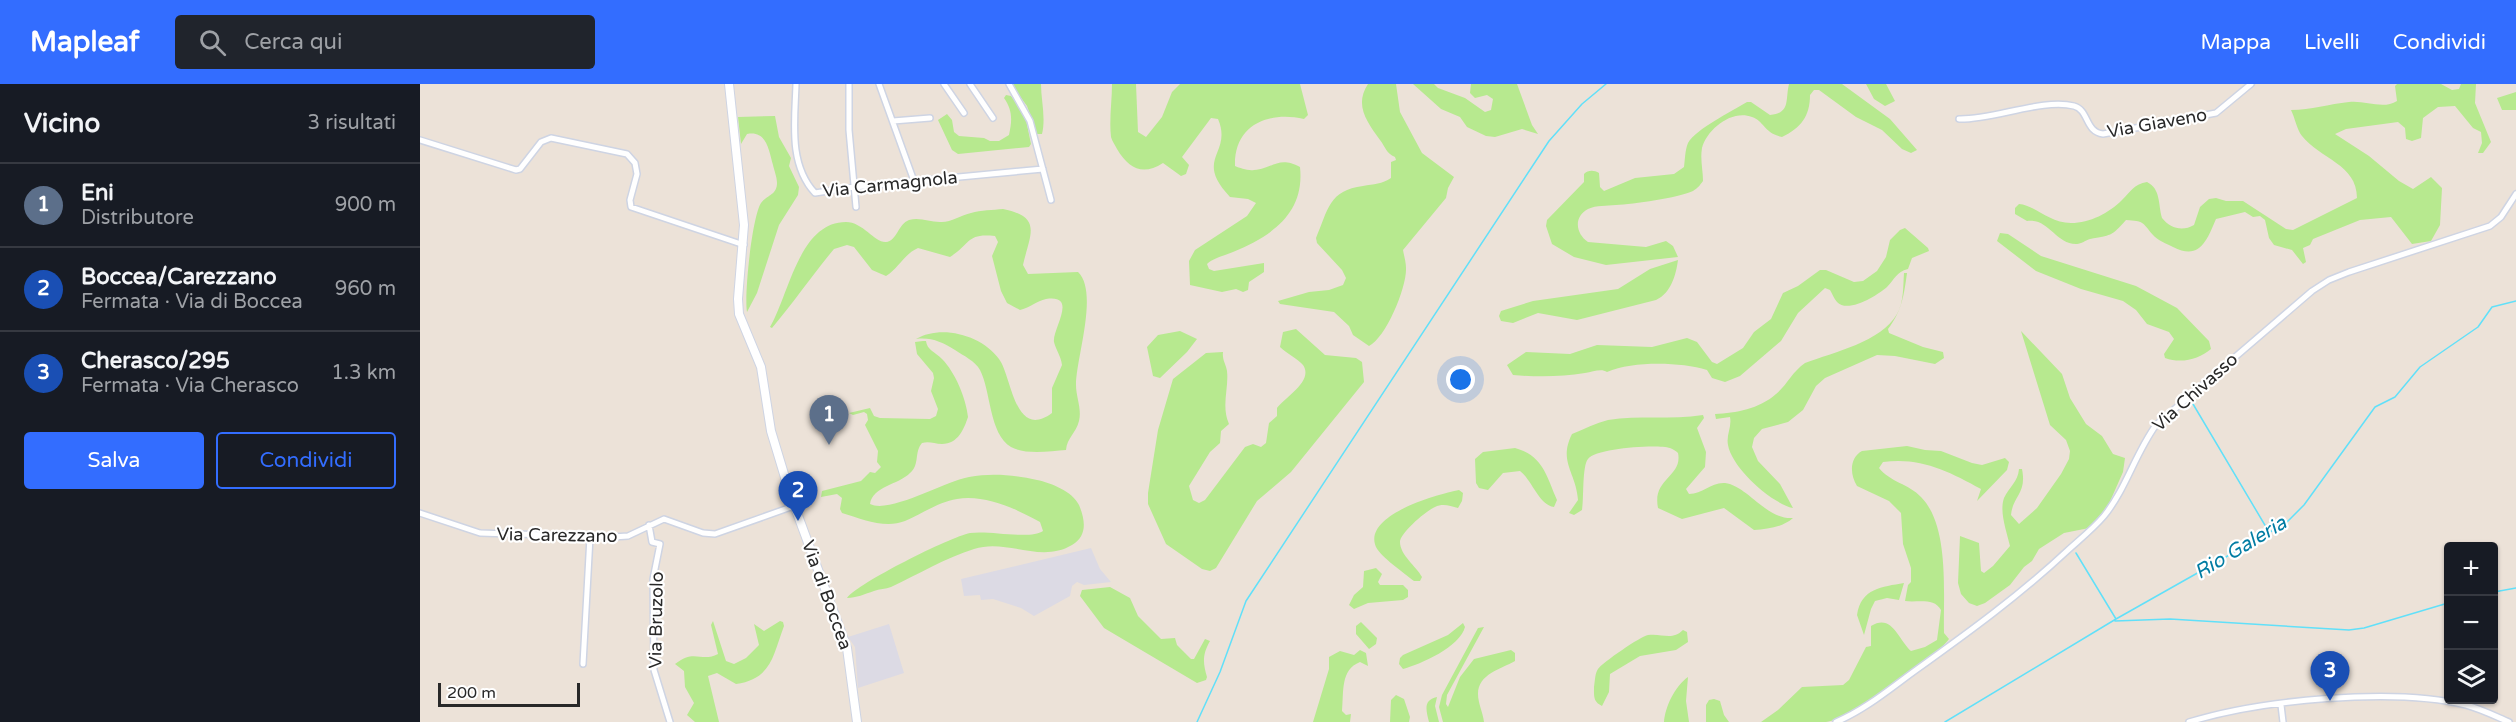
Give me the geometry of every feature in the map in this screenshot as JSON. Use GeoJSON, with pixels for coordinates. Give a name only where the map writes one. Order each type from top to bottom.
{"type":"FeatureCollection","features":[{"type":"Feature","properties":{"kind":"street","name":"Via di Boccea"},"geometry":{"type":"LineString","coordinates":[[729,84],[744,245],[738,309],[761,367],[771,431],[794,506],[847,648],[857,722]]}},
{"type":"Feature","properties":{"kind":"street","name":"Via Carmagnola"},"geometry":{"type":"LineString","coordinates":[[796,84],[797,158],[812,189],[817,193],[854,187],[1043,169]]}},
{"type":"Feature","properties":{"kind":"street"},"geometry":{"type":"LineString","coordinates":[[849,84],[849,130],[856,207]]}},
{"type":"Feature","properties":{"kind":"street"},"geometry":{"type":"LineString","coordinates":[[879,84],[914,181]]}},
{"type":"Feature","properties":{"kind":"street"},"geometry":{"type":"LineString","coordinates":[[944,84],[964,112]]}},
{"type":"Feature","properties":{"kind":"street"},"geometry":{"type":"LineString","coordinates":[[970,84],[993,118]]}},
{"type":"Feature","properties":{"kind":"street"},"geometry":{"type":"LineString","coordinates":[[1009,84],[1030,122],[1051,200]]}},
{"type":"Feature","properties":{"kind":"street","name":"Via Giaveno"},"geometry":{"type":"LineString","coordinates":[[1959,119],[2045,106],[2073,106],[2081,111],[2093,130],[2103,134],[2216,113],[2251,84]]}},
{"type":"Feature","properties":{"kind":"street"},"geometry":{"type":"LineString","coordinates":[[893,121],[930,118]]}},
{"type":"Feature","properties":{"kind":"street"},"geometry":{"type":"LineString","coordinates":[[420,140],[516,170],[520,170],[541,142],[551,138],[624,152],[635,163],[637,174],[630,200],[631,207],[744,245]]}},
{"type":"Feature","properties":{"kind":"street","name":"Via Chivasso"},"geometry":{"type":"LineString","coordinates":[[1836,722],[1868,704],[1976,627],[2009,603],[2051,566],[2102,518],[2114,502],[2146,439],[2156,425],[2312,291],[2336,277],[2484,229],[2501,217],[2516,194]]}},
{"type":"Feature","properties":{"kind":"street","name":"Via Carezzano"},"geometry":{"type":"LineString","coordinates":[[420,513],[480,533],[590,537],[626,536],[661,520],[669,520],[700,532],[715,534],[794,506]]}},
{"type":"Feature","properties":{"kind":"street","name":"Via Bruzolo"},"geometry":{"type":"LineString","coordinates":[[649,525],[652,542],[660,544],[654,579],[654,670],[670,722]]}},
{"type":"Feature","properties":{"kind":"street"},"geometry":{"type":"LineString","coordinates":[[583,664],[590,537]]}},
{"type":"Feature","properties":{"kind":"street"},"geometry":{"type":"LineString","coordinates":[[2188,722],[2213,715],[2281,705],[2353,698],[2427,699],[2463,704],[2509,722]]}},
{"type":"Feature","properties":{"kind":"street"},"geometry":{"type":"LineString","coordinates":[[2281,705],[2283,722]]}},
{"type":"Feature","properties":{"kind":"shaded area"},"geometry":{"type":"Polygon","coordinates":[[[1091,548],[1100,569],[1111,582],[1084,585],[1077,582],[1072,586],[1070,596],[1034,616],[1021,608],[993,599],[981,600],[980,595],[964,596],[961,579],[1091,548]]]}},
{"type":"Feature","properties":{"kind":"shaded area"},"geometry":{"type":"Polygon","coordinates":[[[889,624],[904,673],[858,688],[855,647],[848,637],[889,624]]]}},
{"type":"Feature","properties":{"kind":"green space"},"geometry":{"type":"Polygon","coordinates":[[[1011,84],[1041,84],[1042,134],[1037,134],[1027,106],[1011,84]]]}},
{"type":"Feature","properties":{"kind":"green space"},"geometry":{"type":"Polygon","coordinates":[[[1112,84],[1136,84],[1138,132],[1146,137],[1162,117],[1172,92],[1180,84],[1300,84],[1308,115],[1304,119],[1278,117],[1256,124],[1240,140],[1235,166],[1252,170],[1286,162],[1300,167],[1297,198],[1291,210],[1283,221],[1260,239],[1207,264],[1209,269],[1214,271],[1264,263],[1264,272],[1249,282],[1248,290],[1243,292],[1236,289],[1222,292],[1190,285],[1189,261],[1195,250],[1247,216],[1256,203],[1248,199],[1230,197],[1219,184],[1214,164],[1221,140],[1218,119],[1211,118],[1182,157],[1189,165],[1186,174],[1181,176],[1163,163],[1143,170],[1126,161],[1111,137],[1112,84]]]}},
{"type":"Feature","properties":{"kind":"green space"},"geometry":{"type":"Polygon","coordinates":[[[1368,84],[1396,84],[1400,112],[1422,153],[1454,177],[1446,198],[1403,250],[1406,266],[1399,299],[1382,333],[1369,346],[1353,335],[1349,326],[1334,312],[1280,304],[1278,301],[1343,285],[1346,278],[1342,270],[1317,243],[1316,238],[1327,210],[1336,197],[1343,192],[1352,188],[1381,183],[1391,178],[1391,162],[1396,160],[1395,157],[1386,150],[1371,127],[1362,106],[1362,99],[1368,84]]]}},
{"type":"Feature","properties":{"kind":"green space"},"geometry":{"type":"Polygon","coordinates":[[[1413,84],[1434,84],[1438,88],[1465,98],[1485,112],[1491,110],[1493,99],[1487,95],[1475,98],[1470,93],[1471,84],[1517,84],[1532,125],[1538,134],[1522,129],[1495,137],[1486,136],[1467,127],[1460,117],[1441,109],[1413,84]]]}},
{"type":"Feature","properties":{"kind":"green space"},"geometry":{"type":"Polygon","coordinates":[[[1789,84],[1842,84],[1890,119],[1917,150],[1911,153],[1902,149],[1882,130],[1856,117],[1819,90],[1814,90],[1810,95],[1810,102],[1803,120],[1794,130],[1782,137],[1771,133],[1756,119],[1744,115],[1721,122],[1709,134],[1702,148],[1703,181],[1693,191],[1655,200],[1595,207],[1583,212],[1578,221],[1581,235],[1588,242],[1646,247],[1666,241],[1673,246],[1678,257],[1606,265],[1574,257],[1552,244],[1546,226],[1547,220],[1584,182],[1584,174],[1591,171],[1599,173],[1600,187],[1604,191],[1635,178],[1674,174],[1684,167],[1688,143],[1698,132],[1747,102],[1751,102],[1770,115],[1781,112],[1786,105],[1789,84]]]}},
{"type":"Feature","properties":{"kind":"green space"},"geometry":{"type":"Polygon","coordinates":[[[1866,84],[1886,84],[1895,101],[1885,106],[1874,99],[1866,84]]]}},
{"type":"Feature","properties":{"kind":"green space"},"geometry":{"type":"Polygon","coordinates":[[[2397,84],[2441,84],[2452,90],[2459,89],[2461,84],[2476,84],[2475,103],[2491,142],[2483,153],[2478,153],[2482,143],[2481,132],[2473,128],[2455,106],[2438,107],[2423,118],[2421,138],[2412,141],[2406,139],[2405,128],[2398,122],[2346,129],[2335,134],[2413,189],[2431,177],[2442,188],[2440,225],[2431,241],[2412,244],[2391,217],[2360,220],[2313,239],[2310,245],[2303,248],[2306,262],[2303,264],[2292,250],[2274,245],[2269,238],[2265,220],[2260,216],[2253,217],[2245,212],[2216,219],[2206,241],[2196,250],[2190,251],[2182,251],[2160,240],[2144,225],[2136,221],[2126,220],[2110,234],[2077,244],[2063,240],[2041,223],[2027,221],[2015,214],[2015,208],[2019,204],[2063,222],[2085,221],[2105,213],[2117,205],[2136,186],[2147,182],[2157,193],[2162,218],[2176,228],[2194,225],[2200,207],[2209,199],[2216,198],[2226,201],[2243,201],[2286,229],[2293,230],[2357,198],[2351,177],[2302,136],[2291,110],[2349,102],[2392,104],[2397,101],[2395,86],[2397,84]]]}},
{"type":"Feature","properties":{"kind":"green space"},"geometry":{"type":"Polygon","coordinates":[[[2516,92],[2516,110],[2502,110],[2497,98],[2516,92]]]}},
{"type":"Feature","properties":{"kind":"green space"},"geometry":{"type":"Polygon","coordinates":[[[1006,95],[1011,96],[1025,115],[1031,144],[1029,147],[958,154],[952,150],[938,120],[947,114],[952,120],[954,132],[959,136],[999,141],[1009,135],[1011,125],[1010,112],[1004,98],[1006,95]]]}},
{"type":"Feature","properties":{"kind":"green space"},"geometry":{"type":"Polygon","coordinates":[[[775,116],[779,137],[791,158],[789,166],[799,187],[798,195],[779,225],[757,293],[747,312],[748,274],[758,211],[763,200],[774,192],[777,183],[768,148],[763,138],[759,135],[747,134],[741,144],[738,117],[775,116]]]}},
{"type":"Feature","properties":{"kind":"green space"},"geometry":{"type":"Polygon","coordinates":[[[1003,209],[1016,212],[1029,222],[1030,236],[1023,265],[1028,274],[1078,272],[1084,281],[1087,309],[1076,385],[1080,416],[1066,450],[1031,452],[1011,447],[998,432],[984,379],[978,367],[941,342],[932,339],[916,339],[937,332],[949,332],[972,338],[992,351],[999,359],[1022,413],[1030,419],[1039,419],[1052,413],[1052,388],[1062,365],[1054,336],[1063,307],[1056,299],[1039,301],[1020,310],[1007,303],[1001,291],[992,256],[998,242],[995,236],[986,235],[974,238],[950,257],[918,248],[886,276],[872,270],[854,247],[847,245],[834,249],[772,328],[770,327],[806,247],[817,234],[830,225],[852,223],[886,242],[893,239],[902,225],[909,220],[944,222],[975,212],[1003,209]]]}},
{"type":"Feature","properties":{"kind":"green space"},"geometry":{"type":"Polygon","coordinates":[[[1905,228],[1929,251],[1912,258],[1908,269],[1898,274],[1883,290],[1855,305],[1842,305],[1836,301],[1830,290],[1825,288],[1798,313],[1781,341],[1740,376],[1725,382],[1712,378],[1707,370],[1670,364],[1643,364],[1607,372],[1600,370],[1540,376],[1513,375],[1507,365],[1526,352],[1570,354],[1597,345],[1652,347],[1687,338],[1697,342],[1712,362],[1717,364],[1743,348],[1754,332],[1771,319],[1783,293],[1798,286],[1820,270],[1826,270],[1854,282],[1863,281],[1877,271],[1886,257],[1890,240],[1905,228]]]}},
{"type":"Feature","properties":{"kind":"green space"},"geometry":{"type":"Polygon","coordinates":[[[2000,233],[2008,234],[2041,256],[2136,286],[2177,308],[2209,341],[2211,349],[2190,360],[2178,361],[2165,358],[2164,354],[2174,339],[2169,332],[2147,324],[2136,310],[2123,301],[2081,289],[2036,271],[1997,241],[2000,233]]]}},
{"type":"Feature","properties":{"kind":"green space"},"geometry":{"type":"Polygon","coordinates":[[[1678,260],[1669,288],[1656,300],[1577,320],[1538,313],[1513,323],[1501,321],[1499,316],[1501,311],[1533,301],[1618,289],[1650,269],[1678,260]]]}},
{"type":"Feature","properties":{"kind":"green space"},"geometry":{"type":"Polygon","coordinates":[[[1904,273],[1907,273],[1902,302],[1899,309],[1904,273]]]}},
{"type":"Feature","properties":{"kind":"green space"},"geometry":{"type":"Polygon","coordinates":[[[1897,315],[1888,329],[1889,333],[1923,347],[1943,352],[1944,358],[1935,364],[1877,355],[1825,378],[1816,386],[1803,410],[1788,422],[1762,429],[1754,438],[1752,447],[1758,461],[1780,484],[1793,508],[1784,505],[1764,492],[1737,464],[1728,445],[1730,417],[1716,419],[1715,414],[1755,407],[1780,390],[1805,363],[1869,339],[1890,324],[1897,315]]]}},
{"type":"Feature","properties":{"kind":"green space"},"geometry":{"type":"Polygon","coordinates":[[[1296,329],[1325,355],[1356,358],[1362,362],[1364,382],[1291,472],[1257,501],[1216,568],[1210,571],[1202,569],[1166,544],[1148,504],[1158,430],[1173,379],[1206,353],[1223,352],[1227,371],[1225,404],[1229,424],[1221,431],[1220,443],[1210,452],[1189,486],[1193,500],[1199,503],[1205,500],[1245,447],[1253,444],[1261,447],[1266,443],[1269,423],[1277,416],[1277,408],[1302,383],[1305,377],[1303,365],[1280,347],[1283,332],[1296,329]]]}},
{"type":"Feature","properties":{"kind":"green space"},"geometry":{"type":"Polygon","coordinates":[[[1180,331],[1197,339],[1160,378],[1153,376],[1147,347],[1158,335],[1180,331]]]}},
{"type":"Feature","properties":{"kind":"green space"},"geometry":{"type":"Polygon","coordinates":[[[2021,331],[2062,374],[2070,398],[2086,424],[2102,436],[2113,454],[2125,458],[2123,472],[2108,506],[2089,528],[2064,533],[2039,549],[2032,561],[2024,567],[2010,585],[1977,606],[1969,603],[1961,594],[1958,583],[1960,536],[1979,543],[1981,571],[1984,573],[2010,546],[2002,509],[2004,498],[2017,477],[2019,469],[2022,469],[2023,484],[2011,515],[2019,524],[2037,508],[2069,459],[2070,451],[2066,440],[2050,425],[2021,331]]]}},
{"type":"Feature","properties":{"kind":"green space"},"geometry":{"type":"Polygon","coordinates":[[[926,341],[955,378],[968,417],[956,439],[942,444],[922,443],[913,470],[905,477],[881,489],[872,498],[870,504],[891,505],[969,477],[995,475],[1020,477],[1061,488],[1076,500],[1084,521],[1083,532],[1072,545],[1048,552],[999,546],[974,549],[891,587],[847,598],[885,572],[959,536],[978,532],[1029,535],[1043,531],[1040,522],[1031,517],[1000,504],[978,499],[957,499],[937,505],[905,521],[882,524],[842,513],[840,509],[842,498],[837,494],[821,497],[822,491],[861,481],[870,472],[875,473],[881,467],[877,462],[878,451],[865,425],[868,420],[867,414],[864,412],[853,415],[849,413],[870,408],[874,416],[880,418],[930,419],[936,416],[938,409],[931,391],[933,373],[917,354],[915,342],[926,341]]]}},
{"type":"Feature","properties":{"kind":"green space"},"geometry":{"type":"Polygon","coordinates":[[[1703,415],[1704,418],[1697,428],[1706,452],[1705,467],[1686,489],[1689,494],[1715,484],[1725,483],[1742,490],[1774,514],[1793,518],[1780,525],[1754,530],[1724,508],[1682,519],[1658,508],[1659,490],[1676,468],[1678,453],[1670,448],[1653,446],[1627,448],[1593,455],[1586,463],[1582,510],[1574,515],[1569,513],[1578,500],[1567,460],[1568,444],[1572,434],[1608,420],[1703,415]]]}},
{"type":"Feature","properties":{"kind":"green space"},"geometry":{"type":"Polygon","coordinates":[[[1907,446],[1941,451],[1982,465],[2005,458],[2009,462],[2007,470],[1977,501],[1981,489],[1934,467],[1897,461],[1883,462],[1879,468],[1883,473],[1921,497],[1937,525],[1943,562],[1944,633],[1949,639],[1927,661],[1892,687],[1839,718],[1826,722],[1761,722],[1778,710],[1802,687],[1843,685],[1849,680],[1866,647],[1871,646],[1871,626],[1878,623],[1889,625],[1911,651],[1937,640],[1941,610],[1938,606],[1930,602],[1905,601],[1908,585],[1911,582],[1911,568],[1903,544],[1901,513],[1889,501],[1857,486],[1852,472],[1853,462],[1862,451],[1907,446]]]}},
{"type":"Feature","properties":{"kind":"green space"},"geometry":{"type":"Polygon","coordinates":[[[1515,448],[1538,461],[1557,500],[1554,507],[1544,502],[1520,471],[1503,473],[1488,490],[1479,488],[1476,483],[1475,459],[1483,452],[1515,448]]]}},
{"type":"Feature","properties":{"kind":"green space"},"geometry":{"type":"Polygon","coordinates":[[[1459,490],[1463,493],[1458,508],[1444,505],[1431,509],[1414,522],[1401,538],[1401,547],[1405,556],[1422,577],[1420,581],[1414,581],[1393,565],[1376,547],[1375,536],[1380,525],[1404,508],[1459,490]]]}},
{"type":"Feature","properties":{"kind":"green space"},"geometry":{"type":"Polygon","coordinates":[[[1376,568],[1382,574],[1378,582],[1380,585],[1403,585],[1408,590],[1408,597],[1403,600],[1368,603],[1354,609],[1349,605],[1354,595],[1363,587],[1364,571],[1376,568]]]}},
{"type":"Feature","properties":{"kind":"green space"},"geometry":{"type":"Polygon","coordinates":[[[1904,583],[1899,600],[1887,598],[1875,601],[1864,635],[1857,615],[1863,599],[1874,590],[1904,583]]]}},
{"type":"Feature","properties":{"kind":"green space"},"geometry":{"type":"Polygon","coordinates":[[[1110,587],[1130,598],[1138,616],[1161,639],[1175,638],[1177,645],[1191,659],[1194,659],[1205,639],[1210,641],[1204,659],[1206,680],[1197,683],[1104,628],[1080,596],[1082,590],[1110,587]]]}},
{"type":"Feature","properties":{"kind":"green space"},"geometry":{"type":"Polygon","coordinates":[[[713,621],[726,661],[734,664],[746,658],[759,645],[754,624],[764,631],[780,621],[784,626],[769,664],[757,677],[736,684],[717,673],[708,676],[719,722],[695,722],[687,715],[694,703],[685,687],[684,671],[675,664],[688,657],[707,657],[718,654],[711,625],[713,621]]]}},
{"type":"Feature","properties":{"kind":"green space"},"geometry":{"type":"Polygon","coordinates":[[[1361,622],[1377,638],[1376,644],[1369,649],[1356,634],[1356,626],[1361,622]]]}},
{"type":"Feature","properties":{"kind":"green space"},"geometry":{"type":"Polygon","coordinates":[[[1463,623],[1465,627],[1462,634],[1439,654],[1403,669],[1399,664],[1403,655],[1448,635],[1463,623]]]}},
{"type":"Feature","properties":{"kind":"green space"},"geometry":{"type":"Polygon","coordinates":[[[1484,627],[1447,695],[1448,707],[1460,677],[1474,659],[1511,650],[1515,653],[1515,661],[1491,673],[1479,687],[1479,701],[1484,722],[1443,722],[1439,707],[1442,695],[1478,628],[1484,627]]]}},
{"type":"Feature","properties":{"kind":"green space"},"geometry":{"type":"Polygon","coordinates":[[[1683,630],[1687,632],[1688,642],[1676,650],[1640,656],[1610,674],[1609,692],[1602,706],[1597,703],[1594,687],[1596,673],[1601,666],[1648,635],[1671,636],[1683,630]]]}},
{"type":"Feature","properties":{"kind":"green space"},"geometry":{"type":"Polygon","coordinates":[[[1360,650],[1366,653],[1368,666],[1360,662],[1354,666],[1349,670],[1344,682],[1342,711],[1346,715],[1351,714],[1350,722],[1313,722],[1329,669],[1329,657],[1340,651],[1354,655],[1360,650]]]}},
{"type":"Feature","properties":{"kind":"green space"},"geometry":{"type":"Polygon","coordinates":[[[1688,677],[1686,701],[1689,722],[1664,722],[1672,697],[1688,677]]]}},
{"type":"Feature","properties":{"kind":"green space"},"geometry":{"type":"Polygon","coordinates":[[[1396,695],[1404,699],[1410,717],[1409,722],[1390,722],[1391,700],[1396,695]]]}},
{"type":"Feature","properties":{"kind":"green space"},"geometry":{"type":"Polygon","coordinates":[[[1437,697],[1435,706],[1439,722],[1429,722],[1428,703],[1429,700],[1437,697]]]}},
{"type":"Feature","properties":{"kind":"green space"},"geometry":{"type":"Polygon","coordinates":[[[1709,700],[1720,701],[1724,715],[1729,722],[1706,722],[1706,705],[1709,700]]]}},
{"type":"Feature","properties":{"kind":"waterway"},"geometry":{"type":"LineString","coordinates":[[1197,722],[1220,672],[1246,601],[1549,141],[1582,104],[1606,84]]}},
{"type":"Feature","properties":{"kind":"waterway","name":"Rio Galeria"},"geometry":{"type":"LineString","coordinates":[[1945,722],[2116,619],[2286,523],[2304,505],[2375,407],[2395,397],[2420,367],[2478,327],[2492,307],[2516,301]]}},
{"type":"Feature","properties":{"kind":"waterway"},"geometry":{"type":"LineString","coordinates":[[2193,404],[2269,532]]}},
{"type":"Feature","properties":{"kind":"waterway"},"geometry":{"type":"LineString","coordinates":[[2076,553],[2116,619]]}},
{"type":"Feature","properties":{"kind":"waterway"},"geometry":{"type":"LineString","coordinates":[[2498,591],[2516,588]]}},
{"type":"Feature","properties":{"kind":"waterway"},"geometry":{"type":"LineString","coordinates":[[2115,621],[2170,619],[2349,630],[2364,628],[2444,604]]}},
{"type":"Feature","properties":{"kind":"place","name":"Eni"},"geometry":{"type":"Point","coordinates":[829,445]}},
{"type":"Feature","properties":{"kind":"place","name":"Boccea/Carezzano"},"geometry":{"type":"Point","coordinates":[798,521]}},
{"type":"Feature","properties":{"kind":"place","name":"Cherasco/295"},"geometry":{"type":"Point","coordinates":[2330,701]}}]}
